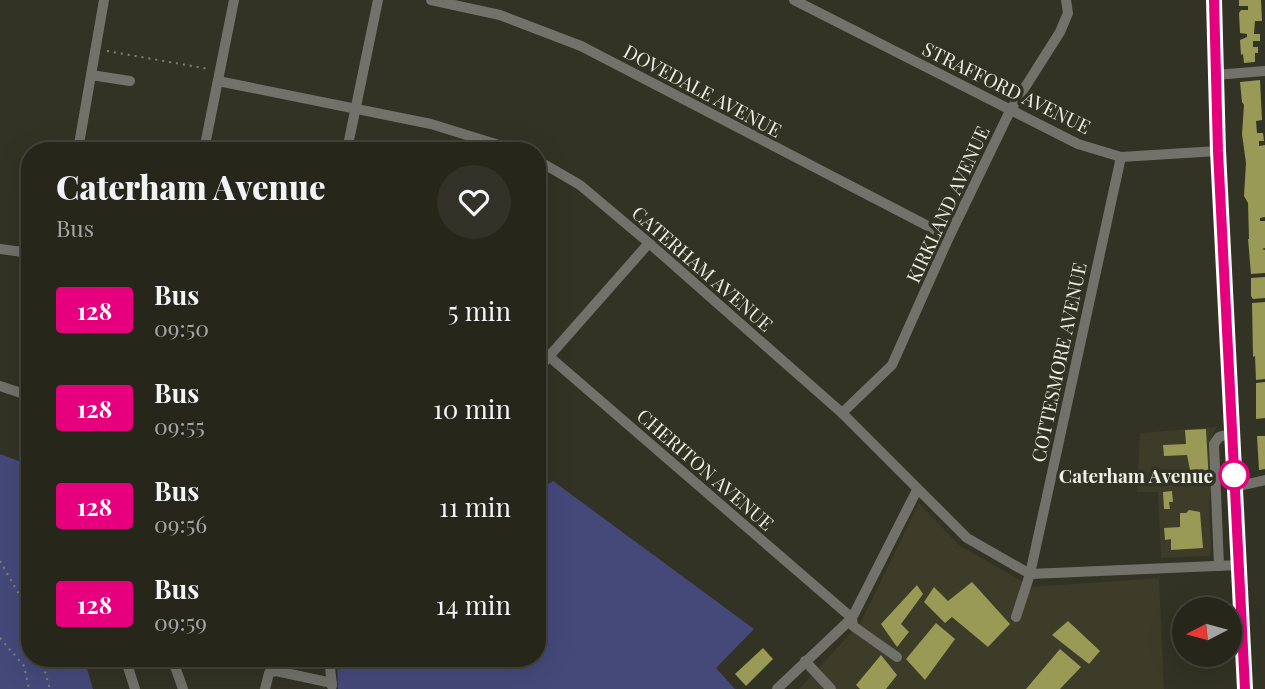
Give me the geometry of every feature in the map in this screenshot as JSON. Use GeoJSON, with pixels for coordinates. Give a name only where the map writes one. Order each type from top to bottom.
{"type":"FeatureCollection","features":[{"type":"Feature","properties":{"kind":"street"},"geometry":{"type":"LineString","coordinates":[[79,142],[104,0]]}},
{"type":"Feature","properties":{"kind":"street"},"geometry":{"type":"LineString","coordinates":[[208,142],[234,0]]}},
{"type":"Feature","properties":{"kind":"street"},"geometry":{"type":"LineString","coordinates":[[349,142],[378,0]]}},
{"type":"Feature","properties":{"kind":"street","name":"DOVEDALE AVENUE"},"geometry":{"type":"LineString","coordinates":[[431,0],[500,15],[582,46],[949,237]]}},
{"type":"Feature","properties":{"kind":"street","name":"STRAFFORD AVENUE"},"geometry":{"type":"LineString","coordinates":[[794,0],[1078,144],[1121,157],[1218,151]]}},
{"type":"Feature","properties":{"kind":"street","name":"KIRKLAND AVENUE"},"geometry":{"type":"LineString","coordinates":[[842,413],[892,365],[949,237],[1010,111],[1060,32],[1068,13],[1066,0]]}},
{"type":"Feature","properties":{"kind":"street"},"geometry":{"type":"LineString","coordinates":[[1214,0],[1218,151],[1245,689]]}},
{"type":"Feature","properties":{"kind":"street"},"geometry":{"type":"LineString","coordinates":[[1215,75],[1265,71]]}},
{"type":"Feature","properties":{"kind":"street"},"geometry":{"type":"LineString","coordinates":[[91,75],[130,81]]}},
{"type":"Feature","properties":{"kind":"street"},"geometry":{"type":"LineString","coordinates":[[219,76],[432,124],[489,142]]}},
{"type":"Feature","properties":{"kind":"street","name":"COTTESMORE AVENUE"},"geometry":{"type":"LineString","coordinates":[[1016,617],[1030,574],[1121,157]]}},
{"type":"Feature","properties":{"kind":"street","name":"CATERHAM AVENUE"},"geometry":{"type":"LineString","coordinates":[[546,165],[580,185],[842,413],[967,538],[1030,574]]}},
{"type":"Feature","properties":{"kind":"street"},"geometry":{"type":"LineString","coordinates":[[546,359],[649,243]]}},
{"type":"Feature","properties":{"kind":"street"},"geometry":{"type":"LineString","coordinates":[[0,249],[21,252]]}},
{"type":"Feature","properties":{"kind":"street","name":"CHERITON AVENUE"},"geometry":{"type":"LineString","coordinates":[[548,356],[852,618],[853,626],[897,657]]}},
{"type":"Feature","properties":{"kind":"street"},"geometry":{"type":"LineString","coordinates":[[0,386],[21,393]]}},
{"type":"Feature","properties":{"kind":"street"},"geometry":{"type":"LineString","coordinates":[[1219,566],[1214,443],[1221,436],[1232,433]]}},
{"type":"Feature","properties":{"kind":"street"},"geometry":{"type":"LineString","coordinates":[[1235,487],[1265,480]]}},
{"type":"Feature","properties":{"kind":"street"},"geometry":{"type":"LineString","coordinates":[[777,689],[852,618],[917,490]]}},
{"type":"Feature","properties":{"kind":"street"},"geometry":{"type":"LineString","coordinates":[[1030,574],[1239,565]]}},
{"type":"Feature","properties":{"kind":"street"},"geometry":{"type":"LineString","coordinates":[[805,661],[831,689]]}},
{"type":"Feature","properties":{"kind":"street"},"geometry":{"type":"LineString","coordinates":[[128,667],[135,689]]}},
{"type":"Feature","properties":{"kind":"street"},"geometry":{"type":"LineString","coordinates":[[175,667],[183,689]]}},
{"type":"Feature","properties":{"kind":"street"},"geometry":{"type":"LineString","coordinates":[[265,689],[269,673],[276,671],[332,686],[330,667]]}},
{"type":"Feature","properties":{"kind":"path"},"geometry":{"type":"LineString","coordinates":[[96,48],[219,76]]}},
{"type":"Feature","properties":{"kind":"path"},"geometry":{"type":"LineString","coordinates":[[0,561],[21,599]]}},
{"type":"Feature","properties":{"kind":"path"},"geometry":{"type":"LineString","coordinates":[[0,638],[21,662]]}},
{"type":"Feature","properties":{"kind":"path"},"geometry":{"type":"LineString","coordinates":[[24,667],[29,689]]}},
{"type":"Feature","properties":{"kind":"path"},"geometry":{"type":"LineString","coordinates":[[44,667],[50,689]]}},
{"type":"Feature","properties":{"kind":"shaded area"},"geometry":{"type":"Polygon","coordinates":[[[1217,427],[1210,440],[1211,556],[1161,558],[1158,492],[1137,492],[1140,433],[1217,427]]]}},
{"type":"Feature","properties":{"kind":"shaded area"},"geometry":{"type":"Polygon","coordinates":[[[0,454],[21,462],[21,667],[87,667],[93,689],[0,689],[0,454]]]}},
{"type":"Feature","properties":{"kind":"shaded area"},"geometry":{"type":"Polygon","coordinates":[[[553,481],[754,629],[716,668],[735,689],[338,689],[337,667],[546,667],[546,485],[553,481]]]}},
{"type":"Feature","properties":{"kind":"shaded area"},"geometry":{"type":"Polygon","coordinates":[[[919,503],[960,546],[1032,587],[1159,578],[1164,689],[799,689],[861,622],[919,503]]]}},
{"type":"Feature","properties":{"kind":"building"},"geometry":{"type":"Polygon","coordinates":[[[1239,0],[1261,0],[1262,21],[1255,21],[1254,34],[1260,34],[1260,41],[1253,41],[1253,47],[1258,47],[1255,62],[1244,63],[1243,54],[1241,55],[1240,40],[1247,37],[1247,34],[1240,33],[1239,13],[1241,10],[1248,10],[1248,6],[1239,6],[1239,0]]]}},
{"type":"Feature","properties":{"kind":"building"},"geometry":{"type":"Polygon","coordinates":[[[1260,80],[1262,120],[1256,121],[1257,133],[1263,133],[1264,141],[1259,141],[1259,146],[1265,145],[1265,217],[1260,218],[1260,221],[1265,221],[1265,248],[1262,249],[1265,250],[1265,273],[1251,274],[1248,203],[1244,196],[1244,105],[1240,82],[1260,80]]]}},
{"type":"Feature","properties":{"kind":"building"},"geometry":{"type":"Polygon","coordinates":[[[1265,277],[1265,298],[1253,299],[1251,278],[1265,277]]]}},
{"type":"Feature","properties":{"kind":"building"},"geometry":{"type":"Polygon","coordinates":[[[1265,302],[1265,379],[1256,380],[1252,303],[1265,302]]]}},
{"type":"Feature","properties":{"kind":"building"},"geometry":{"type":"Polygon","coordinates":[[[1265,382],[1265,418],[1256,419],[1256,383],[1265,382]]]}},
{"type":"Feature","properties":{"kind":"building"},"geometry":{"type":"Polygon","coordinates":[[[1206,429],[1209,483],[1195,484],[1191,482],[1191,476],[1195,476],[1194,470],[1190,470],[1187,455],[1164,456],[1163,445],[1186,444],[1185,430],[1206,429]]]}},
{"type":"Feature","properties":{"kind":"building"},"geometry":{"type":"Polygon","coordinates":[[[1257,436],[1265,436],[1265,469],[1259,470],[1257,436]]]}},
{"type":"Feature","properties":{"kind":"building"},"geometry":{"type":"Polygon","coordinates":[[[1172,491],[1173,502],[1169,502],[1170,509],[1164,509],[1163,492],[1172,491]]]}},
{"type":"Feature","properties":{"kind":"building"},"geometry":{"type":"Polygon","coordinates":[[[1189,510],[1200,512],[1203,548],[1171,550],[1171,539],[1165,540],[1164,528],[1180,527],[1180,513],[1189,510]]]}},
{"type":"Feature","properties":{"kind":"building"},"geometry":{"type":"Polygon","coordinates":[[[972,582],[1010,624],[988,647],[952,617],[945,623],[924,602],[934,587],[948,601],[972,582]]]}},
{"type":"Feature","properties":{"kind":"building"},"geometry":{"type":"Polygon","coordinates":[[[917,585],[923,594],[901,624],[909,632],[897,647],[881,624],[917,585]]]}},
{"type":"Feature","properties":{"kind":"building"},"geometry":{"type":"Polygon","coordinates":[[[1068,621],[1100,651],[1089,664],[1052,635],[1068,621]]]}},
{"type":"Feature","properties":{"kind":"building"},"geometry":{"type":"Polygon","coordinates":[[[936,623],[955,639],[925,680],[906,659],[936,623]]]}},
{"type":"Feature","properties":{"kind":"building"},"geometry":{"type":"Polygon","coordinates":[[[763,648],[773,659],[746,686],[735,674],[763,648]]]}},
{"type":"Feature","properties":{"kind":"building"},"geometry":{"type":"Polygon","coordinates":[[[1060,649],[1081,667],[1060,689],[1026,689],[1060,649]]]}},
{"type":"Feature","properties":{"kind":"building"},"geometry":{"type":"Polygon","coordinates":[[[881,655],[897,675],[886,689],[860,689],[856,685],[881,655]]]}},
{"type":"Feature","properties":{"kind":"bus line","name":"128"},"geometry":{"type":"LineString","coordinates":[[1214,0],[1218,151],[1245,689]]}},
{"type":"Feature","properties":{"kind":"place","name":"Caterham Avenue"},"geometry":{"type":"Point","coordinates":[1234,475]}}]}
